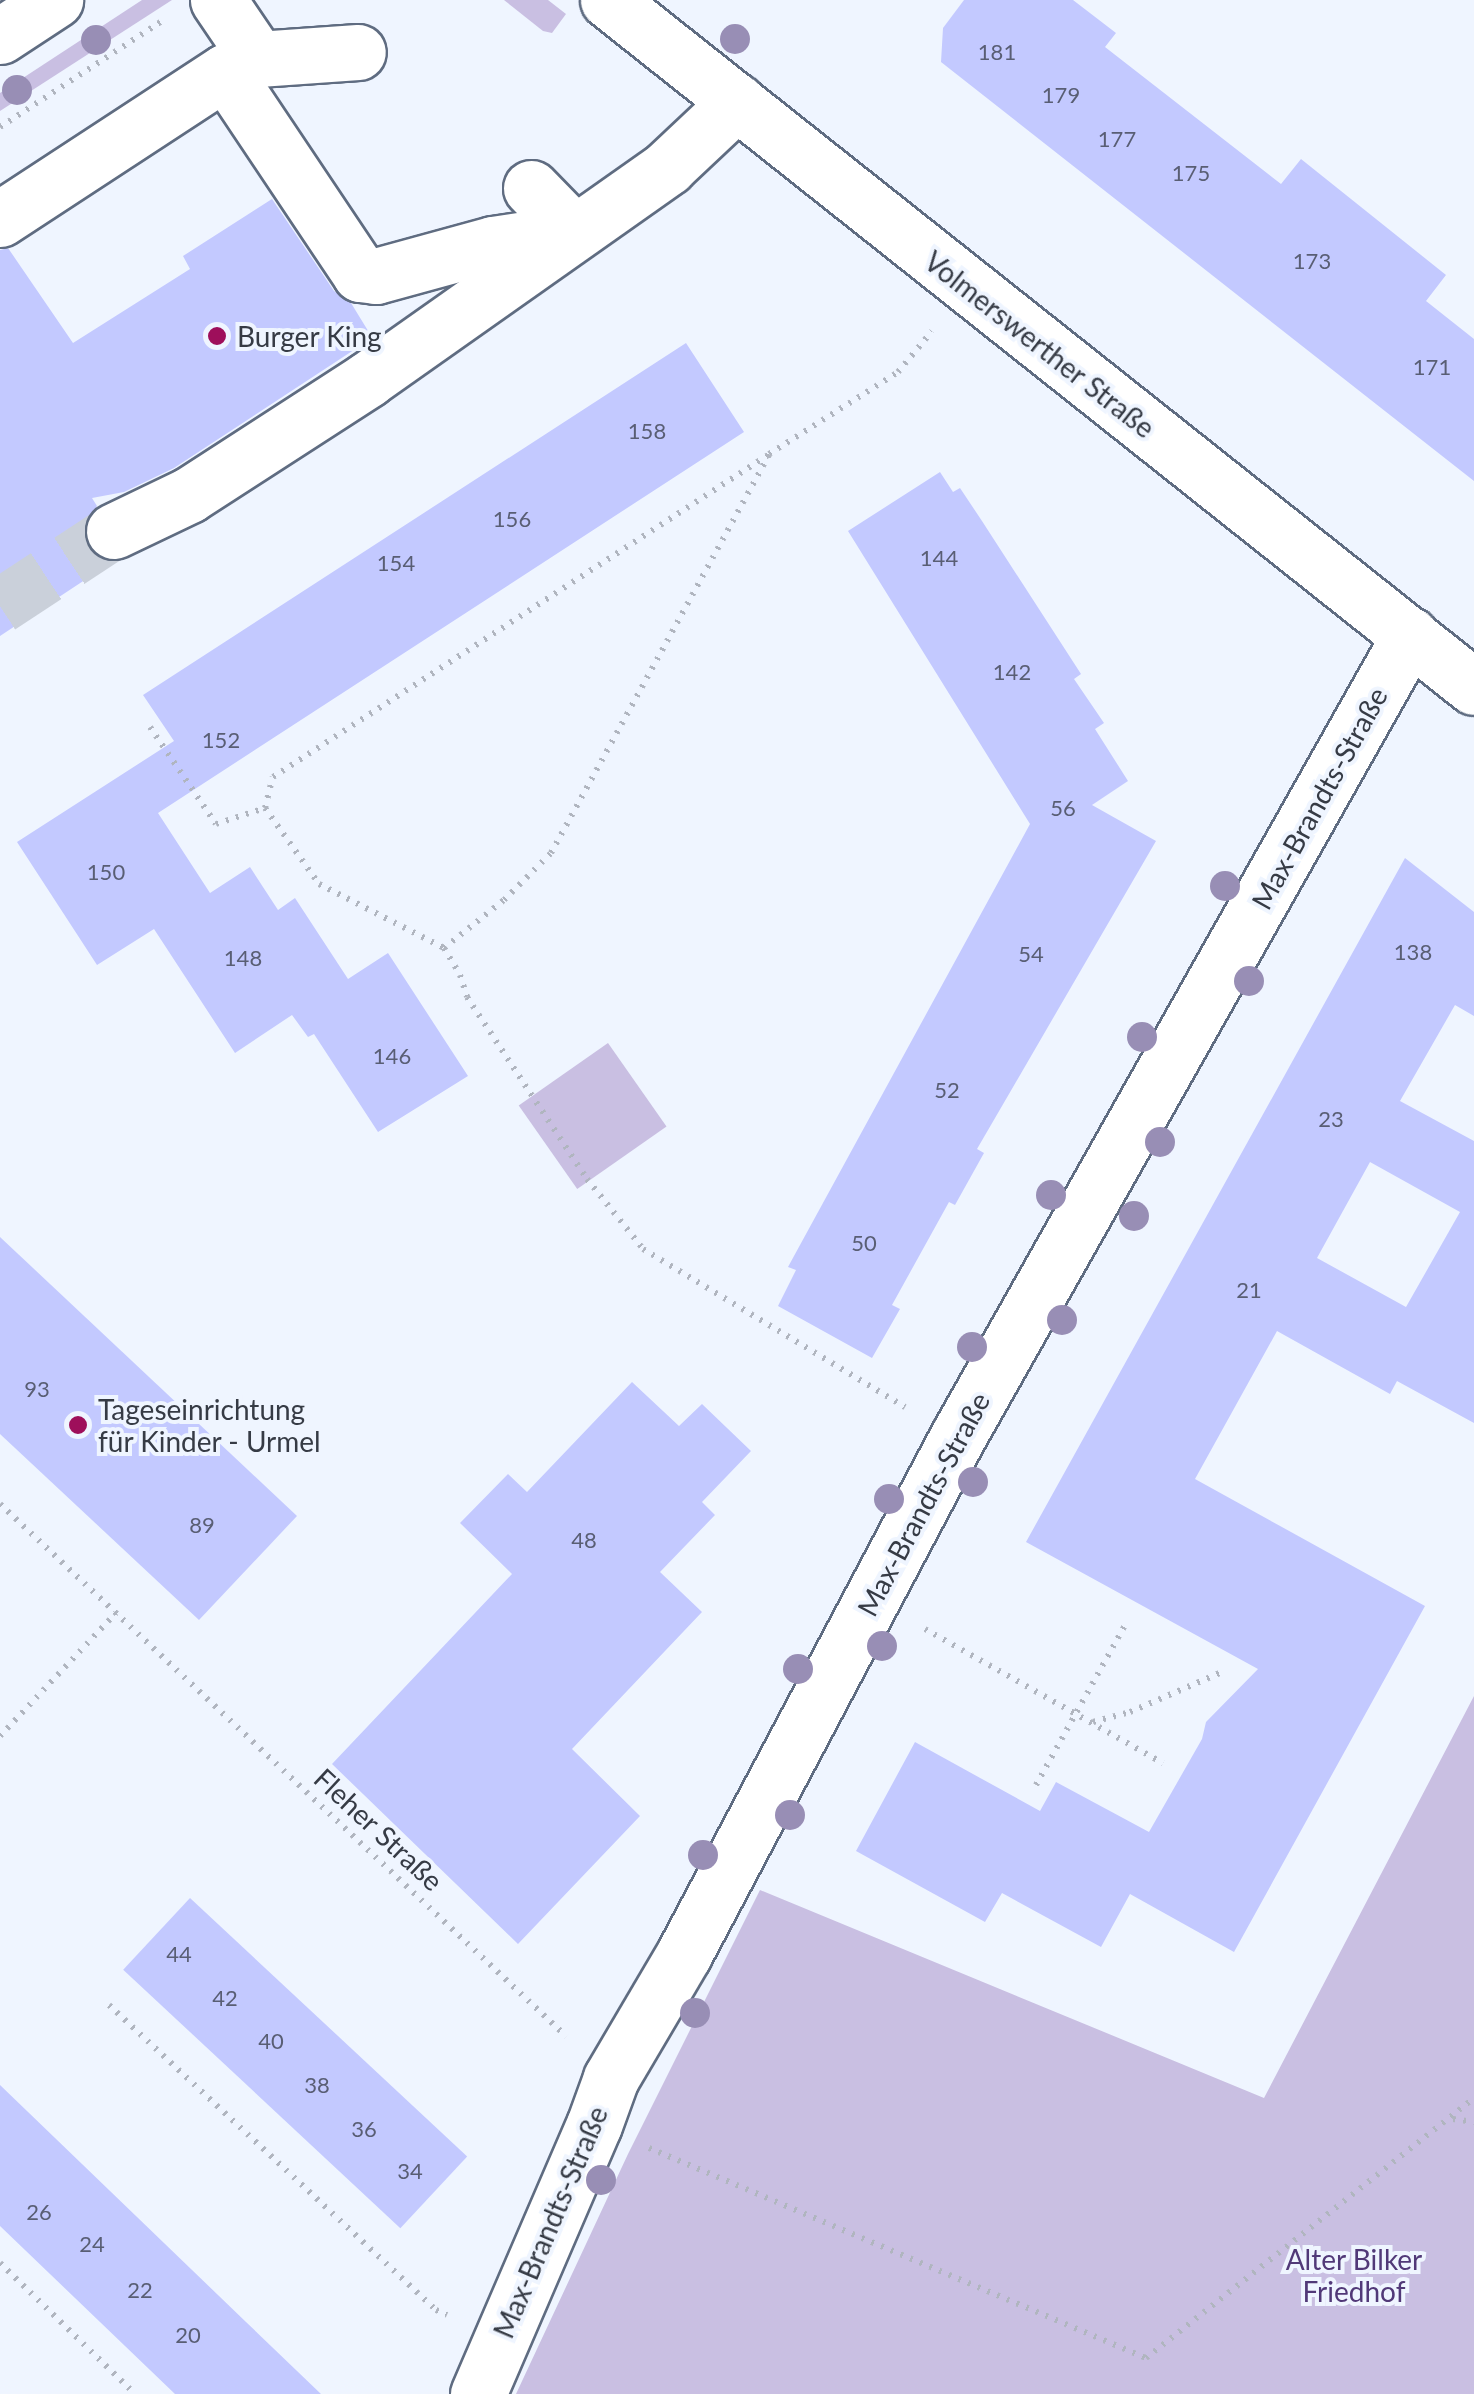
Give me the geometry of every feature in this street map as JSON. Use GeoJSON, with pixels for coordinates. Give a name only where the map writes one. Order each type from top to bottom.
{"type":"FeatureCollection","features":[{"type":"Feature","properties":{"kind":"street","name":"Volmerswerther Straße"},"geometry":{"type":"LineString","coordinates":[[608,0],[1474,686]]}},
{"type":"Feature","properties":{"kind":"street"},"geometry":{"type":"LineString","coordinates":[[199,5],[241,66],[360,274],[376,276],[492,244],[572,231]]}},
{"type":"Feature","properties":{"kind":"street"},"geometry":{"type":"LineString","coordinates":[[0,219],[241,66],[358,52]]}},
{"type":"Feature","properties":{"kind":"street"},"geometry":{"type":"LineString","coordinates":[[114,531],[190,495],[352,390],[572,231],[668,168],[737,102]]}},
{"type":"Feature","properties":{"kind":"street"},"geometry":{"type":"LineString","coordinates":[[532,188],[572,231]]}},
{"type":"Feature","properties":{"kind":"street","name":"Max-Brandts-Straße"},"geometry":{"type":"LineString","coordinates":[[478,2394],[500,2334],[602,2102],[956,1438],[1410,635]]}},
{"type":"Feature","properties":{"kind":"path"},"geometry":{"type":"LineString","coordinates":[[0,127],[199,5]]}},
{"type":"Feature","properties":{"kind":"path"},"geometry":{"type":"LineString","coordinates":[[956,1438],[643,1249],[587,1180],[466,998],[460,975],[444,948],[319,884],[265,808],[273,777],[898,372],[968,287]]}},
{"type":"Feature","properties":{"kind":"path"},"geometry":{"type":"LineString","coordinates":[[444,948],[504,900],[550,853],[770,454]]}},
{"type":"Feature","properties":{"kind":"path"},"geometry":{"type":"LineString","coordinates":[[150,727],[216,824],[265,808]]}},
{"type":"Feature","properties":{"kind":"path","name":"Fleher Straße"},"geometry":{"type":"LineString","coordinates":[[0,1504],[116,1613],[602,2102]]}},
{"type":"Feature","properties":{"kind":"path"},"geometry":{"type":"LineString","coordinates":[[872,1599],[1163,1762]]}},
{"type":"Feature","properties":{"kind":"path"},"geometry":{"type":"LineString","coordinates":[[0,1736],[116,1613]]}},
{"type":"Feature","properties":{"kind":"path"},"geometry":{"type":"LineString","coordinates":[[1036,1785],[1126,1622]]}},
{"type":"Feature","properties":{"kind":"path"},"geometry":{"type":"LineString","coordinates":[[1092,1722],[1130,1712],[1222,1672]]}},
{"type":"Feature","properties":{"kind":"path"},"geometry":{"type":"LineString","coordinates":[[109,2005],[436,2310],[500,2334]]}},
{"type":"Feature","properties":{"kind":"path"},"geometry":{"type":"LineString","coordinates":[[602,2102],[1146,2358],[1474,2098]]}},
{"type":"Feature","properties":{"kind":"path"},"geometry":{"type":"LineString","coordinates":[[1452,2119],[1474,2122]]}},
{"type":"Feature","properties":{"kind":"path"},"geometry":{"type":"LineString","coordinates":[[0,2263],[135,2394]]}},
{"type":"Feature","properties":{"kind":"green space"},"geometry":{"type":"Polygon","coordinates":[[[142,0],[172,0],[0,111],[0,93],[142,0]]]}},
{"type":"Feature","properties":{"kind":"green space"},"geometry":{"type":"Polygon","coordinates":[[[504,0],[548,0],[566,14],[552,33],[543,31],[504,0]]]}},
{"type":"Feature","properties":{"kind":"green space"},"geometry":{"type":"Polygon","coordinates":[[[608,1043],[667,1127],[577,1189],[519,1106],[608,1043]]]}},
{"type":"Feature","properties":{"kind":"green space","name":"Alter Bilker Friedhof"},"geometry":{"type":"Polygon","coordinates":[[[1474,1696],[1474,2394],[516,2394],[628,2154],[760,1890],[1264,2098],[1474,1696]]]}},
{"type":"Feature","properties":{"kind":"building"},"geometry":{"type":"Polygon","coordinates":[[[964,0],[1073,0],[1116,33],[1105,47],[1281,184],[1301,159],[1446,275],[1426,301],[1474,339],[1474,481],[941,62],[943,28],[964,0]]]}},
{"type":"Feature","properties":{"kind":"building"},"geometry":{"type":"Polygon","coordinates":[[[272,199],[334,291],[351,303],[370,334],[366,342],[174,468],[124,492],[92,498],[97,506],[83,528],[86,544],[97,557],[112,562],[0,636],[0,250],[8,248],[73,343],[190,269],[183,256],[272,199]]]}},
{"type":"Feature","properties":{"kind":"building"},"geometry":{"type":"Polygon","coordinates":[[[686,343],[744,432],[158,813],[210,893],[250,867],[278,910],[295,898],[348,979],[388,953],[468,1076],[378,1132],[314,1034],[308,1037],[292,1015],[235,1053],[154,929],[97,965],[17,842],[174,741],[143,695],[686,343]]]}},
{"type":"Feature","properties":{"kind":"building"},"geometry":{"type":"Polygon","coordinates":[[[940,472],[953,492],[960,488],[982,521],[1081,674],[1074,679],[1104,723],[1095,729],[1128,781],[1092,805],[1156,841],[977,1149],[984,1153],[955,1205],[949,1202],[892,1305],[900,1309],[872,1358],[778,1306],[796,1270],[788,1267],[1030,824],[848,531],[940,472]]]}},
{"type":"Feature","properties":{"kind":"building"},"geometry":{"type":"Polygon","coordinates":[[[1405,858],[1474,912],[1474,1016],[1455,1005],[1400,1101],[1474,1141],[1474,1423],[1397,1381],[1390,1394],[1277,1331],[1195,1479],[1425,1606],[1234,1952],[1130,1894],[1101,1947],[1002,1893],[985,1922],[856,1851],[915,1742],[1040,1811],[1056,1782],[1149,1832],[1202,1739],[1206,1722],[1258,1669],[1026,1542],[1405,858]],[[1370,1162],[1317,1258],[1406,1307],[1460,1212],[1370,1162]]]}},
{"type":"Feature","properties":{"kind":"building"},"geometry":{"type":"Polygon","coordinates":[[[0,1237],[297,1516],[199,1620],[0,1434],[0,1237]]]}},
{"type":"Feature","properties":{"kind":"building"},"geometry":{"type":"Polygon","coordinates":[[[632,1382],[679,1426],[702,1404],[751,1451],[702,1502],[715,1515],[660,1572],[702,1612],[572,1749],[640,1816],[518,1944],[332,1764],[512,1574],[460,1523],[508,1474],[527,1492],[632,1382]]]}},
{"type":"Feature","properties":{"kind":"building"},"geometry":{"type":"Polygon","coordinates":[[[190,1898],[467,2156],[400,2228],[123,1970],[190,1898]]]}},
{"type":"Feature","properties":{"kind":"building"},"geometry":{"type":"Polygon","coordinates":[[[0,2085],[321,2394],[175,2394],[0,2226],[0,2085]]]}},
{"type":"Feature","properties":{"kind":"tunnel"},"geometry":{"type":"LineString","coordinates":[[0,606],[114,531]]}},
{"type":"Feature","properties":{"kind":"place","name":"Burger King"},"geometry":{"type":"Point","coordinates":[217,336]}},
{"type":"Feature","properties":{"kind":"place","name":"Tageseinrichtung für Kinder - Urmel"},"geometry":{"type":"Point","coordinates":[78,1425]}}]}
